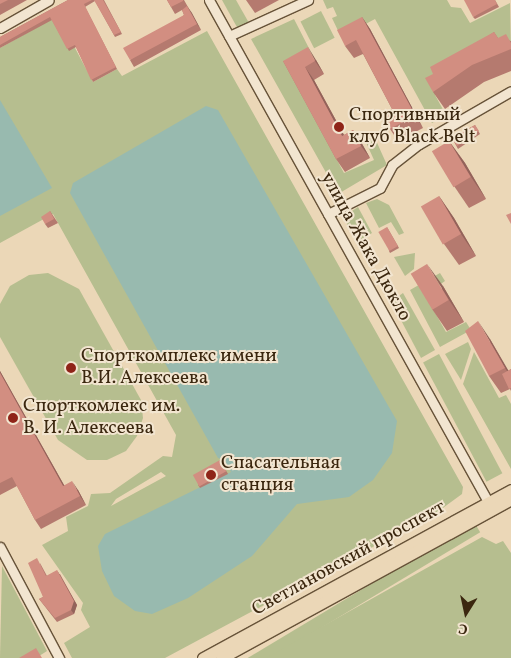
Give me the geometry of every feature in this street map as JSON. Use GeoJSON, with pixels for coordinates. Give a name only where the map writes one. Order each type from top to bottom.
{"type":"FeatureCollection","features":[{"type":"Feature","properties":{"kind":"main road","name":"Светлановский проспект"},"geometry":{"type":"LineString","coordinates":[[221,658],[490,506],[511,490]]}},
{"type":"Feature","properties":{"kind":"main road","name":"Светлановский проспект"},"geometry":{"type":"LineString","coordinates":[[203,658],[490,506],[511,499]]}},
{"type":"Feature","properties":{"kind":"street"},"geometry":{"type":"LineString","coordinates":[[0,28],[49,0]]}},
{"type":"Feature","properties":{"kind":"street","name":"улица Жака Дюкло"},"geometry":{"type":"LineString","coordinates":[[209,0],[490,506]]}},
{"type":"Feature","properties":{"kind":"street"},"geometry":{"type":"LineString","coordinates":[[229,36],[308,0]]}},
{"type":"Feature","properties":{"kind":"street"},"geometry":{"type":"LineString","coordinates":[[328,214],[380,188],[392,165],[419,144],[511,91]]}},
{"type":"Feature","properties":{"kind":"street"},"geometry":{"type":"LineString","coordinates":[[0,547],[60,658]]}},
{"type":"Feature","properties":{"kind":"green space"},"geometry":{"type":"Polygon","coordinates":[[[222,0],[236,0],[249,23],[238,29],[222,0]]]}},
{"type":"Feature","properties":{"kind":"green space"},"geometry":{"type":"Polygon","coordinates":[[[323,0],[447,0],[451,7],[461,8],[470,23],[510,3],[511,52],[435,95],[446,115],[432,123],[375,19],[341,37],[332,18],[337,16],[333,7],[327,9],[323,0]]]}},
{"type":"Feature","properties":{"kind":"green space"},"geometry":{"type":"Polygon","coordinates":[[[321,11],[335,38],[314,48],[301,21],[321,11]]]}},
{"type":"Feature","properties":{"kind":"green space"},"geometry":{"type":"Polygon","coordinates":[[[52,19],[75,48],[93,82],[117,69],[122,76],[207,31],[463,487],[462,494],[436,513],[429,512],[382,542],[165,658],[72,658],[64,643],[90,627],[81,610],[83,603],[42,545],[68,531],[66,517],[88,506],[91,494],[110,493],[163,456],[172,457],[176,435],[53,214],[0,243],[0,48],[52,19]],[[161,472],[116,499],[111,506],[166,476],[161,472]]]}},
{"type":"Feature","properties":{"kind":"green space"},"geometry":{"type":"Polygon","coordinates":[[[294,19],[314,58],[290,73],[344,173],[374,160],[365,140],[374,136],[387,165],[338,194],[251,39],[294,19]]]}},
{"type":"Feature","properties":{"kind":"green space"},"geometry":{"type":"Polygon","coordinates":[[[377,199],[389,205],[404,233],[399,235],[391,222],[379,228],[366,203],[377,199]]]}},
{"type":"Feature","properties":{"kind":"green space"},"geometry":{"type":"Polygon","coordinates":[[[358,207],[372,233],[356,242],[347,224],[352,211],[358,207]]]}},
{"type":"Feature","properties":{"kind":"green space"},"geometry":{"type":"Polygon","coordinates":[[[415,253],[414,269],[405,276],[394,257],[415,253]]]}},
{"type":"Feature","properties":{"kind":"green space","name":"Спорткомплекс имени В.И. Алексеева"},"geometry":{"type":"Polygon","coordinates":[[[48,273],[79,289],[141,400],[143,418],[137,436],[126,451],[107,460],[87,460],[58,440],[0,337],[0,304],[10,286],[29,275],[48,273]]]}},
{"type":"Feature","properties":{"kind":"green space"},"geometry":{"type":"Polygon","coordinates":[[[440,273],[445,281],[425,295],[446,332],[466,322],[471,330],[440,347],[410,290],[440,273]]]}},
{"type":"Feature","properties":{"kind":"green space"},"geometry":{"type":"Polygon","coordinates":[[[403,293],[435,350],[421,358],[394,307],[396,298],[403,293]]]}},
{"type":"Feature","properties":{"kind":"green space"},"geometry":{"type":"Polygon","coordinates":[[[468,342],[471,349],[461,380],[445,354],[468,342]]]}},
{"type":"Feature","properties":{"kind":"green space"},"geometry":{"type":"Polygon","coordinates":[[[474,352],[499,398],[506,395],[511,404],[511,469],[463,384],[474,352]]]}},
{"type":"Feature","properties":{"kind":"green space"},"geometry":{"type":"Polygon","coordinates":[[[439,354],[502,473],[486,482],[423,362],[439,354]]]}},
{"type":"Feature","properties":{"kind":"green space"},"geometry":{"type":"Polygon","coordinates":[[[474,522],[480,532],[271,658],[248,658],[474,522]]]}},
{"type":"Feature","properties":{"kind":"green space"},"geometry":{"type":"Polygon","coordinates":[[[482,537],[496,544],[503,541],[511,553],[511,658],[266,658],[482,537]]]}},
{"type":"Feature","properties":{"kind":"green space"},"geometry":{"type":"Polygon","coordinates":[[[2,566],[47,651],[36,658],[0,658],[2,566]]]}},
{"type":"Feature","properties":{"kind":"water"},"geometry":{"type":"Polygon","coordinates":[[[0,100],[52,188],[0,216],[0,100]]]}},
{"type":"Feature","properties":{"kind":"water"},"geometry":{"type":"Polygon","coordinates":[[[206,106],[218,110],[397,421],[392,453],[373,480],[349,497],[297,504],[252,556],[188,598],[152,614],[135,611],[114,596],[102,571],[98,546],[105,534],[231,472],[224,460],[218,458],[70,193],[73,183],[206,106]]]}},
{"type":"Feature","properties":{"kind":"building"},"geometry":{"type":"Polygon","coordinates":[[[0,0],[8,0],[0,4],[0,0]]]}},
{"type":"Feature","properties":{"kind":"building"},"geometry":{"type":"Polygon","coordinates":[[[68,0],[92,0],[84,4],[116,67],[91,80],[75,45],[67,49],[50,17],[0,45],[0,37],[68,0]]]}},
{"type":"Feature","properties":{"kind":"building"},"geometry":{"type":"Polygon","coordinates":[[[94,0],[103,0],[121,32],[114,35],[94,0]]]}},
{"type":"Feature","properties":{"kind":"building"},"geometry":{"type":"Polygon","coordinates":[[[167,0],[183,0],[183,1],[171,7],[167,0]]]}},
{"type":"Feature","properties":{"kind":"building"},"geometry":{"type":"Polygon","coordinates":[[[464,0],[495,0],[497,4],[473,17],[464,0]]]}},
{"type":"Feature","properties":{"kind":"building"},"geometry":{"type":"Polygon","coordinates":[[[187,6],[197,24],[130,60],[123,48],[184,15],[182,10],[187,6]]]}},
{"type":"Feature","properties":{"kind":"building"},"geometry":{"type":"Polygon","coordinates":[[[362,17],[415,115],[390,129],[382,114],[392,109],[356,40],[345,46],[337,30],[362,17]]]}},
{"type":"Feature","properties":{"kind":"building"},"geometry":{"type":"Polygon","coordinates":[[[494,32],[498,38],[506,34],[511,43],[511,49],[472,65],[433,92],[425,78],[433,74],[430,67],[494,32]]]}},
{"type":"Feature","properties":{"kind":"building"},"geometry":{"type":"Polygon","coordinates":[[[308,47],[315,61],[305,67],[342,136],[353,130],[361,146],[336,159],[283,61],[308,47]]]}},
{"type":"Feature","properties":{"kind":"building"},"geometry":{"type":"Polygon","coordinates":[[[475,125],[479,131],[457,146],[452,138],[475,125]]]}},
{"type":"Feature","properties":{"kind":"building"},"geometry":{"type":"Polygon","coordinates":[[[449,141],[471,177],[453,187],[432,151],[449,141]]]}},
{"type":"Feature","properties":{"kind":"building"},"geometry":{"type":"Polygon","coordinates":[[[439,196],[461,234],[443,245],[421,206],[439,196]]]}},
{"type":"Feature","properties":{"kind":"building"},"geometry":{"type":"Polygon","coordinates":[[[50,211],[54,219],[45,224],[41,217],[50,211]]]}},
{"type":"Feature","properties":{"kind":"building"},"geometry":{"type":"Polygon","coordinates":[[[511,213],[511,224],[506,215],[511,213]]]}},
{"type":"Feature","properties":{"kind":"building"},"geometry":{"type":"Polygon","coordinates":[[[387,227],[398,246],[389,251],[378,232],[387,227]]]}},
{"type":"Feature","properties":{"kind":"building"},"geometry":{"type":"Polygon","coordinates":[[[427,264],[449,300],[432,310],[411,274],[427,264]]]}},
{"type":"Feature","properties":{"kind":"building"},"geometry":{"type":"Polygon","coordinates":[[[478,321],[505,368],[489,376],[465,331],[478,321]]]}},
{"type":"Feature","properties":{"kind":"building"},"geometry":{"type":"Polygon","coordinates":[[[511,369],[511,388],[509,389],[502,374],[511,369]]]}},
{"type":"Feature","properties":{"kind":"building","name":"Спорткомлекс им. В. И. Алексеева"},"geometry":{"type":"Polygon","coordinates":[[[0,373],[63,486],[72,481],[80,496],[35,520],[12,477],[0,483],[0,373]]]}},
{"type":"Feature","properties":{"kind":"building","name":"Спасательная станция"},"geometry":{"type":"Polygon","coordinates":[[[220,460],[226,471],[199,486],[193,475],[220,460]]]}},
{"type":"Feature","properties":{"kind":"building"},"geometry":{"type":"Polygon","coordinates":[[[37,558],[46,576],[57,570],[74,601],[71,610],[55,618],[39,599],[43,597],[28,563],[37,558]]]}},
{"type":"Feature","properties":{"kind":"building"},"geometry":{"type":"Polygon","coordinates":[[[36,648],[42,658],[19,658],[36,648]]]}},
{"type":"Feature","properties":{"kind":"place","name":"Спортивный клуб Black Belt"},"geometry":{"type":"Point","coordinates":[339,127]}},
{"type":"Feature","properties":{"kind":"place","name":"Спорткомплекс имени В.И. Алексеева"},"geometry":{"type":"Point","coordinates":[71,368]}},
{"type":"Feature","properties":{"kind":"place","name":"Спорткомлекс им. В. И. Алексеева"},"geometry":{"type":"Point","coordinates":[13,418]}},
{"type":"Feature","properties":{"kind":"place","name":"Спасательная станция"},"geometry":{"type":"Point","coordinates":[211,475]}}]}
